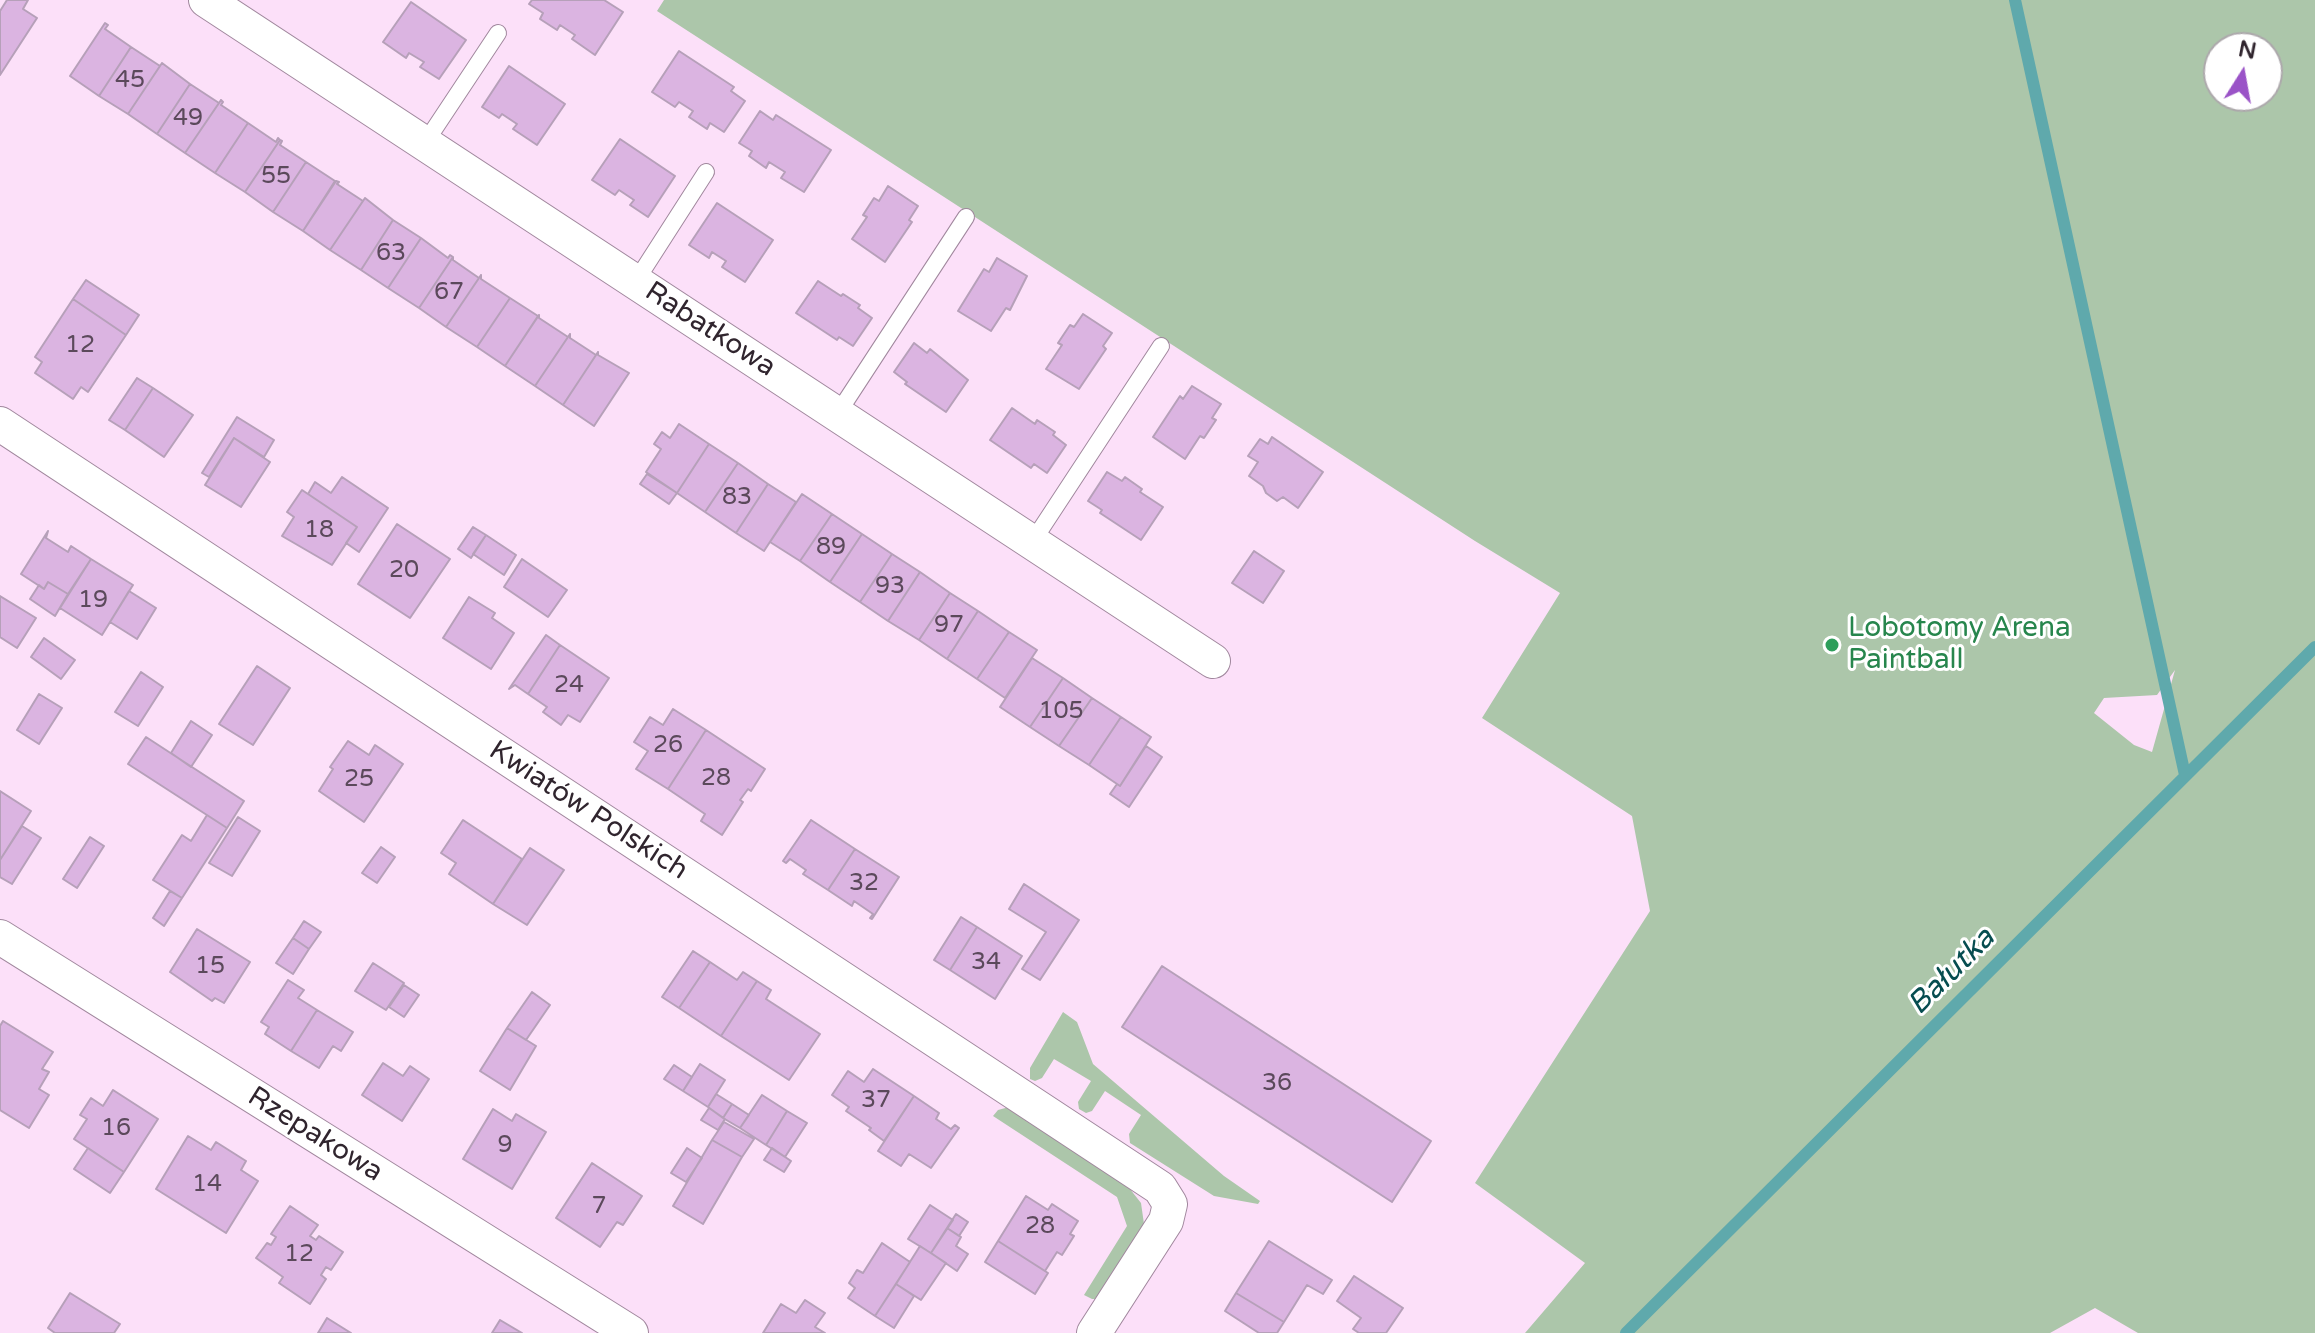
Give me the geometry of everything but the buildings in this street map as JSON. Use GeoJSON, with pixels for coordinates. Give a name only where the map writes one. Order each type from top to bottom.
{"type":"FeatureCollection","features":[{"type":"Feature","properties":{"kind":"street","name":"Rabatkowa"},"geometry":{"type":"LineString","coordinates":[[206,0],[1213,661]]}},
{"type":"Feature","properties":{"kind":"street","name":"Kwiatów Polskich"},"geometry":{"type":"LineString","coordinates":[[0,424],[1160,1188],[1170,1204],[1166,1221],[1094,1333]]}},
{"type":"Feature","properties":{"kind":"street","name":"Rzepakowa"},"geometry":{"type":"LineString","coordinates":[[0,937],[631,1333]]}},
{"type":"Feature","properties":{"kind":"lane"},"geometry":{"type":"LineString","coordinates":[[425,143],[498,33]]}},
{"type":"Feature","properties":{"kind":"lane"},"geometry":{"type":"LineString","coordinates":[[636,281],[706,172]]}},
{"type":"Feature","properties":{"kind":"lane"},"geometry":{"type":"LineString","coordinates":[[838,413],[966,217]]}},
{"type":"Feature","properties":{"kind":"lane"},"geometry":{"type":"LineString","coordinates":[[1033,541],[1161,346]]}},
{"type":"Feature","properties":{"kind":"green space"},"geometry":{"type":"Polygon","coordinates":[[[664,0],[2315,0],[2315,1333],[2138,1333],[2095,1308],[2050,1333],[1525,1333],[1585,1263],[1475,1183],[1650,911],[1632,816],[1482,718],[1560,593],[657,11],[664,0]],[[2175,670],[2157,695],[2104,698],[2094,713],[2134,745],[2152,752],[2175,670]]]}},
{"type":"Feature","properties":{"kind":"green space"},"geometry":{"type":"Polygon","coordinates":[[[1063,1012],[1077,1022],[1093,1064],[1224,1176],[1260,1201],[1258,1204],[1214,1196],[1130,1143],[1129,1134],[1141,1115],[1105,1091],[1092,1111],[1086,1113],[1079,1109],[1078,1102],[1091,1081],[1054,1059],[1042,1078],[1035,1081],[1030,1079],[1030,1068],[1063,1012]]]}},
{"type":"Feature","properties":{"kind":"green space"},"geometry":{"type":"Polygon","coordinates":[[[1009,1107],[1126,1184],[1141,1203],[1144,1224],[1141,1233],[1100,1299],[1084,1295],[1127,1226],[1117,1197],[993,1116],[998,1110],[1009,1107]]]}},
{"type":"Feature","properties":{"kind":"waterway"},"geometry":{"type":"LineString","coordinates":[[2015,0],[2185,775]]}},
{"type":"Feature","properties":{"kind":"waterway","name":"Bałutka"},"geometry":{"type":"LineString","coordinates":[[1626,1333],[2315,647]]}},
{"type":"Feature","properties":{"kind":"place","name":"Lobotomy Arena Paintball"},"geometry":{"type":"Point","coordinates":[1832,645]}}]}
